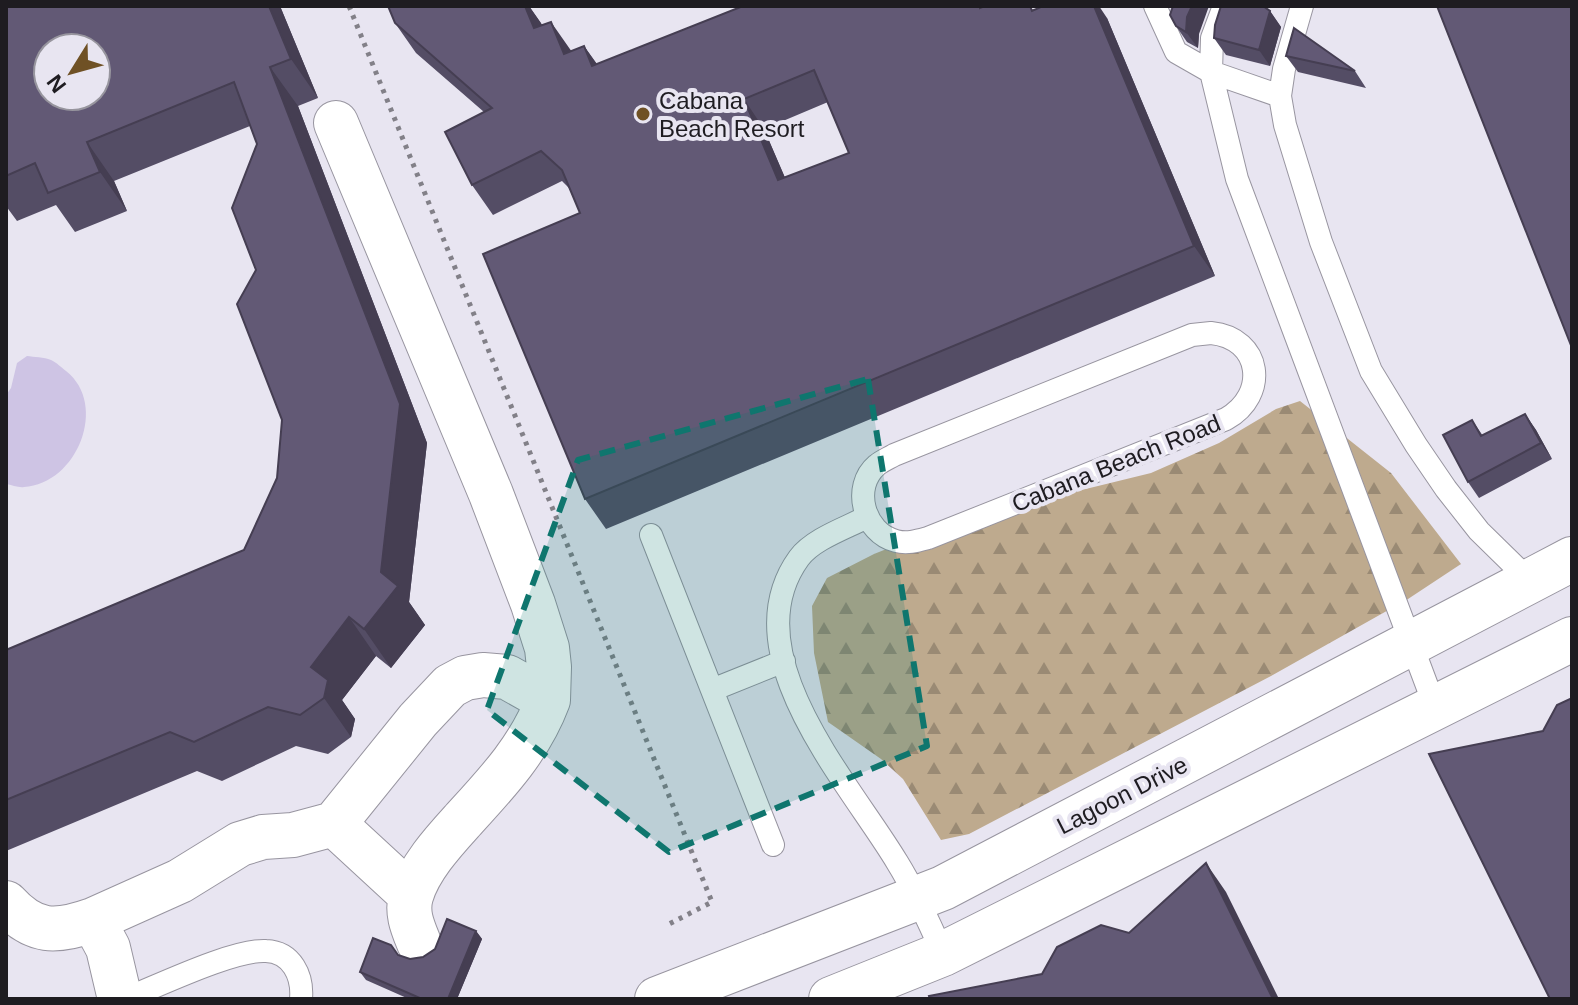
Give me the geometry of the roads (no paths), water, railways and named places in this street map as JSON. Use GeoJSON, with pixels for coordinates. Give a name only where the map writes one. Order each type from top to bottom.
{"type":"FeatureCollection","features":[{"type":"Feature","properties":{"kind":"street"},"geometry":{"type":"LineString","coordinates":[[336,123],[491,494],[533,604],[547,648],[549,667],[548,700],[526,747],[444,841],[418,879],[409,910],[419,943]]}},
{"type":"Feature","properties":{"kind":"street","name":"Lagoon Drive"},"geometry":{"type":"LineString","coordinates":[[657,999],[918,898],[1572,559]]}},
{"type":"Feature","properties":{"kind":"street"},"geometry":{"type":"LineString","coordinates":[[831,999],[943,954],[1572,639]]}},
{"type":"Feature","properties":{"kind":"street"},"geometry":{"type":"LineString","coordinates":[[6,903],[34,926],[51,930],[69,928],[180,881],[240,844],[334,824],[418,720],[450,686],[465,678],[483,675],[507,677],[548,700]]}},
{"type":"Feature","properties":{"kind":"street"},"geometry":{"type":"LineString","coordinates":[[334,824],[411,895]]}},
{"type":"Feature","properties":{"kind":"street"},"geometry":{"type":"LineString","coordinates":[[93,920],[108,948],[122,999]]}},
{"type":"Feature","properties":{"kind":"lane"},"geometry":{"type":"LineString","coordinates":[[1155,6],[1176,52],[1211,72],[1280,96]]}},
{"type":"Feature","properties":{"kind":"lane"},"geometry":{"type":"LineString","coordinates":[[1224,6],[1212,38],[1211,72],[1237,179],[1435,707]]}},
{"type":"Feature","properties":{"kind":"lane"},"geometry":{"type":"LineString","coordinates":[[1302,6],[1284,69],[1280,96],[1294,161],[1371,371],[1446,489],[1479,531],[1529,580]]}},
{"type":"Feature","properties":{"kind":"lane","name":"Cabana Beach Road"},"geometry":{"type":"LineString","coordinates":[[1223,334],[1237,342],[1247,353],[1253,367],[1252,393],[1246,404],[1226,419],[928,538],[910,543],[897,542],[885,537],[867,517],[863,504],[868,476],[877,465],[894,455],[1192,335],[1223,334]]}},
{"type":"Feature","properties":{"kind":"lane"},"geometry":{"type":"LineString","coordinates":[[867,517],[801,554],[786,580],[778,608],[779,646],[789,683],[811,730],[918,898],[943,954]]}},
{"type":"Feature","properties":{"kind":"lane"},"geometry":{"type":"LineString","coordinates":[[651,535],[773,845]]}},
{"type":"Feature","properties":{"kind":"lane"},"geometry":{"type":"LineString","coordinates":[[712,690],[784,661]]}},
{"type":"Feature","properties":{"kind":"lane"},"geometry":{"type":"LineString","coordinates":[[122,999],[228,959],[266,951],[282,954],[295,967],[301,982],[301,999]]}},
{"type":"Feature","properties":{"kind":"place","name":"Cabana Beach Resort"},"geometry":{"type":"Point","coordinates":[643,114]}}]}
